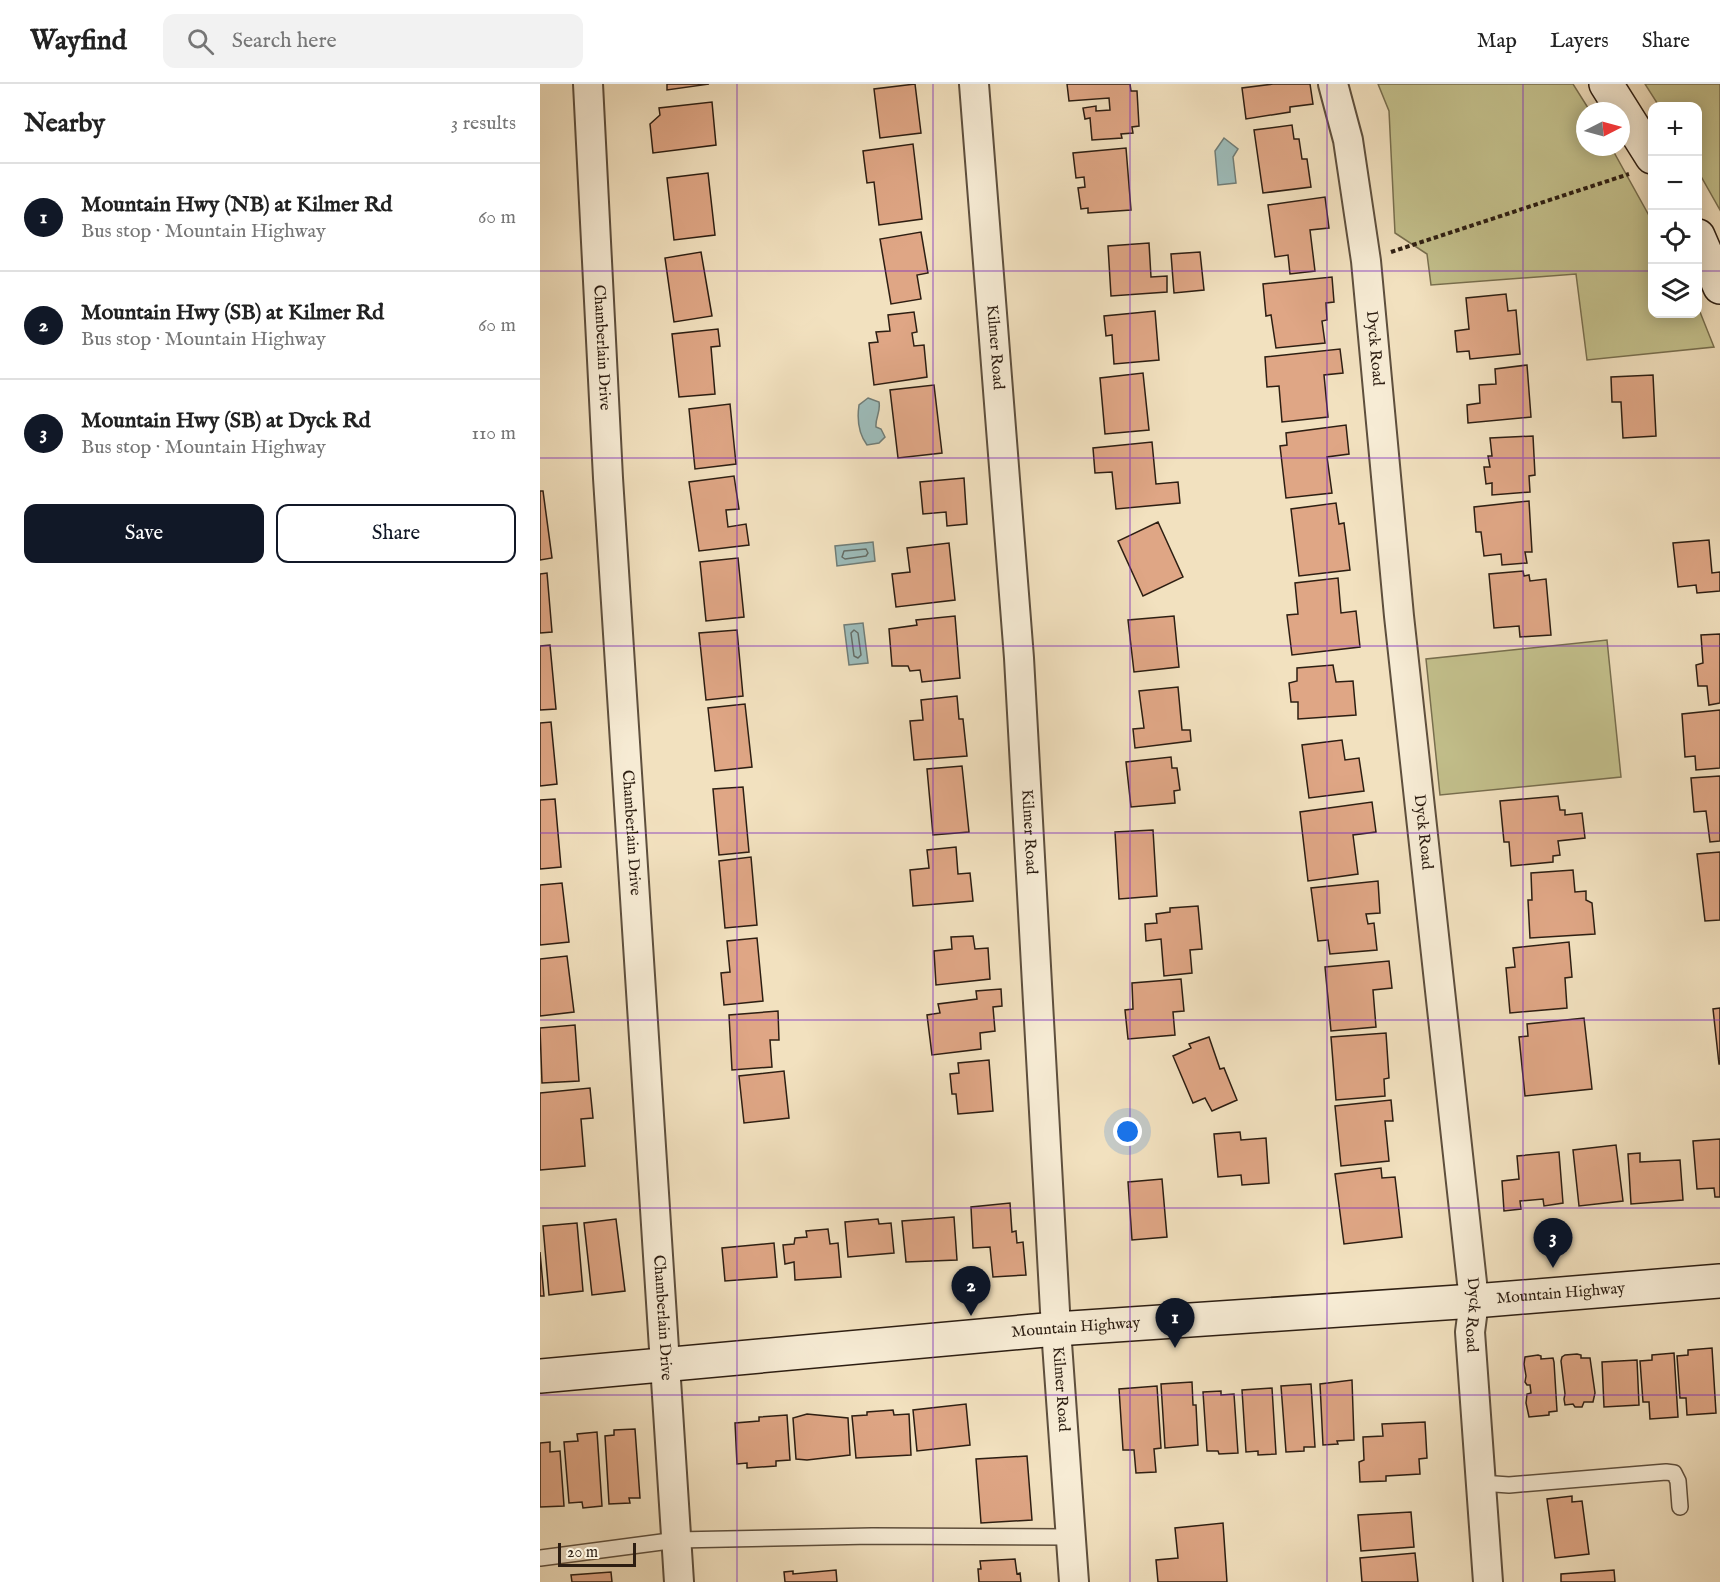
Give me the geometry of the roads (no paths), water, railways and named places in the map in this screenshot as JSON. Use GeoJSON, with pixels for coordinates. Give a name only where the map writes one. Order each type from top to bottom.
{"type":"FeatureCollection","features":[{"type":"Feature","properties":{"kind":"street","name":"Chamberlain Drive"},"geometry":{"type":"LineString","coordinates":[[588,84],[607,466],[679,1582]]}},
{"type":"Feature","properties":{"kind":"street","name":"Kilmer Road"},"geometry":{"type":"LineString","coordinates":[[974,84],[1019,658],[1056,1329],[1074,1582]]}},
{"type":"Feature","properties":{"kind":"street","name":"Dyck Road"},"geometry":{"type":"LineString","coordinates":[[1333,84],[1348,140],[1366,261],[1399,616],[1474,1301],[1470,1332],[1488,1582]]}},
{"type":"Feature","properties":{"kind":"street"},"geometry":{"type":"LineString","coordinates":[[1606,84],[1643,165]]}},
{"type":"Feature","properties":{"kind":"street"},"geometry":{"type":"LineString","coordinates":[[1702,245],[1720,287]]}},
{"type":"Feature","properties":{"kind":"street","name":"Mountain Highway"},"geometry":{"type":"LineString","coordinates":[[540,1376],[1056,1329],[1474,1301],[1720,1281]]}},
{"type":"Feature","properties":{"kind":"lane"},"geometry":{"type":"LineString","coordinates":[[1481,1484],[1509,1485],[1666,1472],[1674,1473],[1678,1481],[1680,1508]]}},
{"type":"Feature","properties":{"kind":"lane"},"geometry":{"type":"LineString","coordinates":[[540,1558],[676,1540],[872,1536],[1070,1537]]}},
{"type":"Feature","properties":{"kind":"water"},"geometry":{"type":"Polygon","coordinates":[[[1224,138],[1238,149],[1233,157],[1236,183],[1218,185],[1215,151],[1224,138]]]}},
{"type":"Feature","properties":{"kind":"water"},"geometry":{"type":"Polygon","coordinates":[[[868,398],[879,402],[876,427],[881,429],[885,437],[879,443],[867,445],[860,431],[858,415],[859,405],[868,398]]]}},
{"type":"Feature","properties":{"kind":"water"},"geometry":{"type":"Polygon","coordinates":[[[873,542],[875,561],[837,566],[835,546],[873,542]]]}},
{"type":"Feature","properties":{"kind":"water"},"geometry":{"type":"Polygon","coordinates":[[[863,623],[868,663],[849,665],[844,625],[863,623]]]}},
{"type":"Feature","properties":{"kind":"place","name":"Mountain Hwy (SB) at Dyck Rd"},"geometry":{"type":"Point","coordinates":[1553,1268]}},
{"type":"Feature","properties":{"kind":"place","name":"Mountain Hwy (SB) at Kilmer Rd"},"geometry":{"type":"Point","coordinates":[971,1316]}},
{"type":"Feature","properties":{"kind":"place","name":"Mountain Hwy (NB) at Kilmer Rd"},"geometry":{"type":"Point","coordinates":[1175,1348]}}]}
